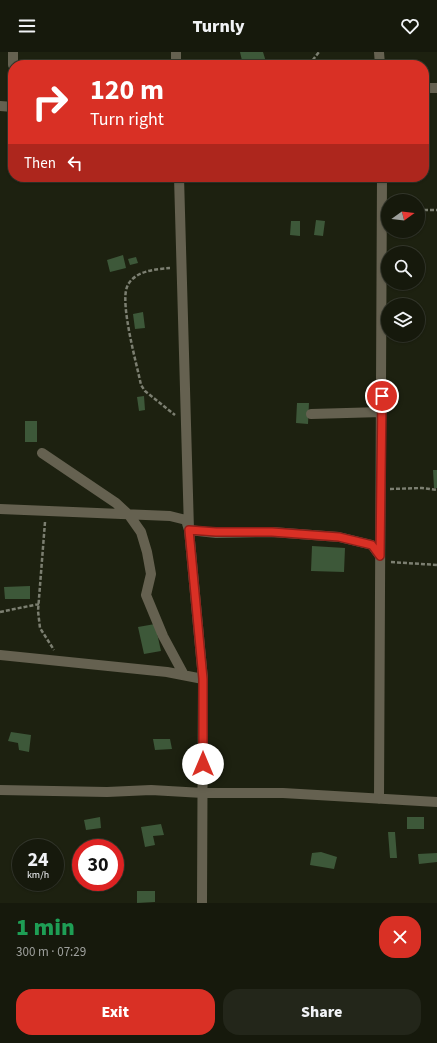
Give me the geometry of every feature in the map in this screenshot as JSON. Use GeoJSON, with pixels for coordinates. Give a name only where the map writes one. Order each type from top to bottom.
{"type":"FeatureCollection","features":[{"type":"Feature","properties":{"kind":"street"},"geometry":{"type":"LineString","coordinates":[[179,182],[189,530],[203,679],[202,903]]}},
{"type":"Feature","properties":{"kind":"street"},"geometry":{"type":"LineString","coordinates":[[379,799],[382,182]]}},
{"type":"Feature","properties":{"kind":"street"},"geometry":{"type":"LineString","coordinates":[[312,414],[382,412]]}},
{"type":"Feature","properties":{"kind":"street"},"geometry":{"type":"LineString","coordinates":[[42,453],[116,503],[129,515],[141,532],[147,552],[151,574],[146,595],[163,636],[184,675]]}},
{"type":"Feature","properties":{"kind":"street"},"geometry":{"type":"LineString","coordinates":[[0,509],[170,516],[186,520],[189,530]]}},
{"type":"Feature","properties":{"kind":"street"},"geometry":{"type":"LineString","coordinates":[[189,530],[216,532],[272,532],[339,537],[372,545],[380,556]]}},
{"type":"Feature","properties":{"kind":"street"},"geometry":{"type":"LineString","coordinates":[[0,655],[184,675],[203,679]]}},
{"type":"Feature","properties":{"kind":"street"},"geometry":{"type":"LineString","coordinates":[[0,790],[108,792],[151,790],[203,793],[283,794],[437,802]]}},
{"type":"Feature","properties":{"kind":"path"},"geometry":{"type":"LineString","coordinates":[[313,60],[320,52]]}},
{"type":"Feature","properties":{"kind":"path"},"geometry":{"type":"LineString","coordinates":[[425,210],[437,210]]}},
{"type":"Feature","properties":{"kind":"path"},"geometry":{"type":"LineString","coordinates":[[182,267],[159,269],[143,273],[133,279],[127,287],[126,297],[128,323],[141,385],[152,397],[180,418],[187,431]]}},
{"type":"Feature","properties":{"kind":"path"},"geometry":{"type":"LineString","coordinates":[[380,490],[422,488],[437,490]]}},
{"type":"Feature","properties":{"kind":"path"},"geometry":{"type":"LineString","coordinates":[[46,511],[39,604],[40,628],[52,648],[64,661]]}},
{"type":"Feature","properties":{"kind":"path"},"geometry":{"type":"LineString","coordinates":[[380,556],[391,562],[437,565]]}},
{"type":"Feature","properties":{"kind":"path"},"geometry":{"type":"LineString","coordinates":[[0,612],[39,604]]}},
{"type":"Feature","properties":{"kind":"building"},"geometry":{"type":"Polygon","coordinates":[[[240,52],[263,52],[265,60],[242,60],[240,52]]]}},
{"type":"Feature","properties":{"kind":"building"},"geometry":{"type":"Polygon","coordinates":[[[316,220],[325,221],[323,236],[314,235],[316,220]]]}},
{"type":"Feature","properties":{"kind":"building"},"geometry":{"type":"Polygon","coordinates":[[[291,221],[300,221],[300,236],[290,235],[291,221]]]}},
{"type":"Feature","properties":{"kind":"building"},"geometry":{"type":"Polygon","coordinates":[[[123,255],[126,268],[110,272],[107,260],[123,255]]]}},
{"type":"Feature","properties":{"kind":"building"},"geometry":{"type":"Polygon","coordinates":[[[136,257],[138,263],[130,265],[128,259],[136,257]]]}},
{"type":"Feature","properties":{"kind":"building"},"geometry":{"type":"Polygon","coordinates":[[[143,312],[145,328],[135,329],[133,314],[143,312]]]}},
{"type":"Feature","properties":{"kind":"building"},"geometry":{"type":"Polygon","coordinates":[[[144,396],[145,410],[139,411],[137,397],[144,396]]]}},
{"type":"Feature","properties":{"kind":"building"},"geometry":{"type":"Polygon","coordinates":[[[297,403],[309,403],[308,424],[296,423],[297,403]]]}},
{"type":"Feature","properties":{"kind":"building"},"geometry":{"type":"Polygon","coordinates":[[[25,421],[37,421],[37,442],[25,442],[25,421]]]}},
{"type":"Feature","properties":{"kind":"building"},"geometry":{"type":"Polygon","coordinates":[[[433,470],[437,470],[437,488],[434,488],[433,470]]]}},
{"type":"Feature","properties":{"kind":"building"},"geometry":{"type":"Polygon","coordinates":[[[312,546],[345,548],[344,572],[311,571],[312,546]]]}},
{"type":"Feature","properties":{"kind":"building"},"geometry":{"type":"Polygon","coordinates":[[[30,586],[30,599],[5,599],[4,587],[30,586]]]}},
{"type":"Feature","properties":{"kind":"building"},"geometry":{"type":"Polygon","coordinates":[[[155,624],[161,651],[144,654],[138,627],[155,624]]]}},
{"type":"Feature","properties":{"kind":"building"},"geometry":{"type":"Polygon","coordinates":[[[11,732],[31,735],[29,752],[19,750],[18,743],[8,741],[11,732]]]}},
{"type":"Feature","properties":{"kind":"building"},"geometry":{"type":"Polygon","coordinates":[[[153,739],[170,739],[172,749],[155,750],[153,739]]]}},
{"type":"Feature","properties":{"kind":"building"},"geometry":{"type":"Polygon","coordinates":[[[100,817],[101,828],[86,830],[84,820],[100,817]]]}},
{"type":"Feature","properties":{"kind":"building"},"geometry":{"type":"Polygon","coordinates":[[[407,817],[424,817],[424,829],[407,829],[407,817]]]}},
{"type":"Feature","properties":{"kind":"building"},"geometry":{"type":"Polygon","coordinates":[[[161,824],[164,835],[153,836],[155,845],[145,847],[141,827],[161,824]]]}},
{"type":"Feature","properties":{"kind":"building"},"geometry":{"type":"Polygon","coordinates":[[[388,832],[395,832],[397,858],[390,858],[388,832]]]}},
{"type":"Feature","properties":{"kind":"building"},"geometry":{"type":"Polygon","coordinates":[[[321,852],[337,857],[334,869],[310,865],[312,853],[321,852]]]}},
{"type":"Feature","properties":{"kind":"building"},"geometry":{"type":"Polygon","coordinates":[[[437,853],[437,862],[419,864],[418,854],[437,853]]]}},
{"type":"Feature","properties":{"kind":"building"},"geometry":{"type":"Polygon","coordinates":[[[137,891],[155,891],[155,902],[137,903],[137,891]]]}},
{"type":"Feature","properties":{"kind":"route"},"geometry":{"type":"LineString","coordinates":[[203,764],[203,679],[189,530],[216,532],[272,532],[339,537],[357,540],[372,545],[380,556],[379,538],[382,396]]}}]}
